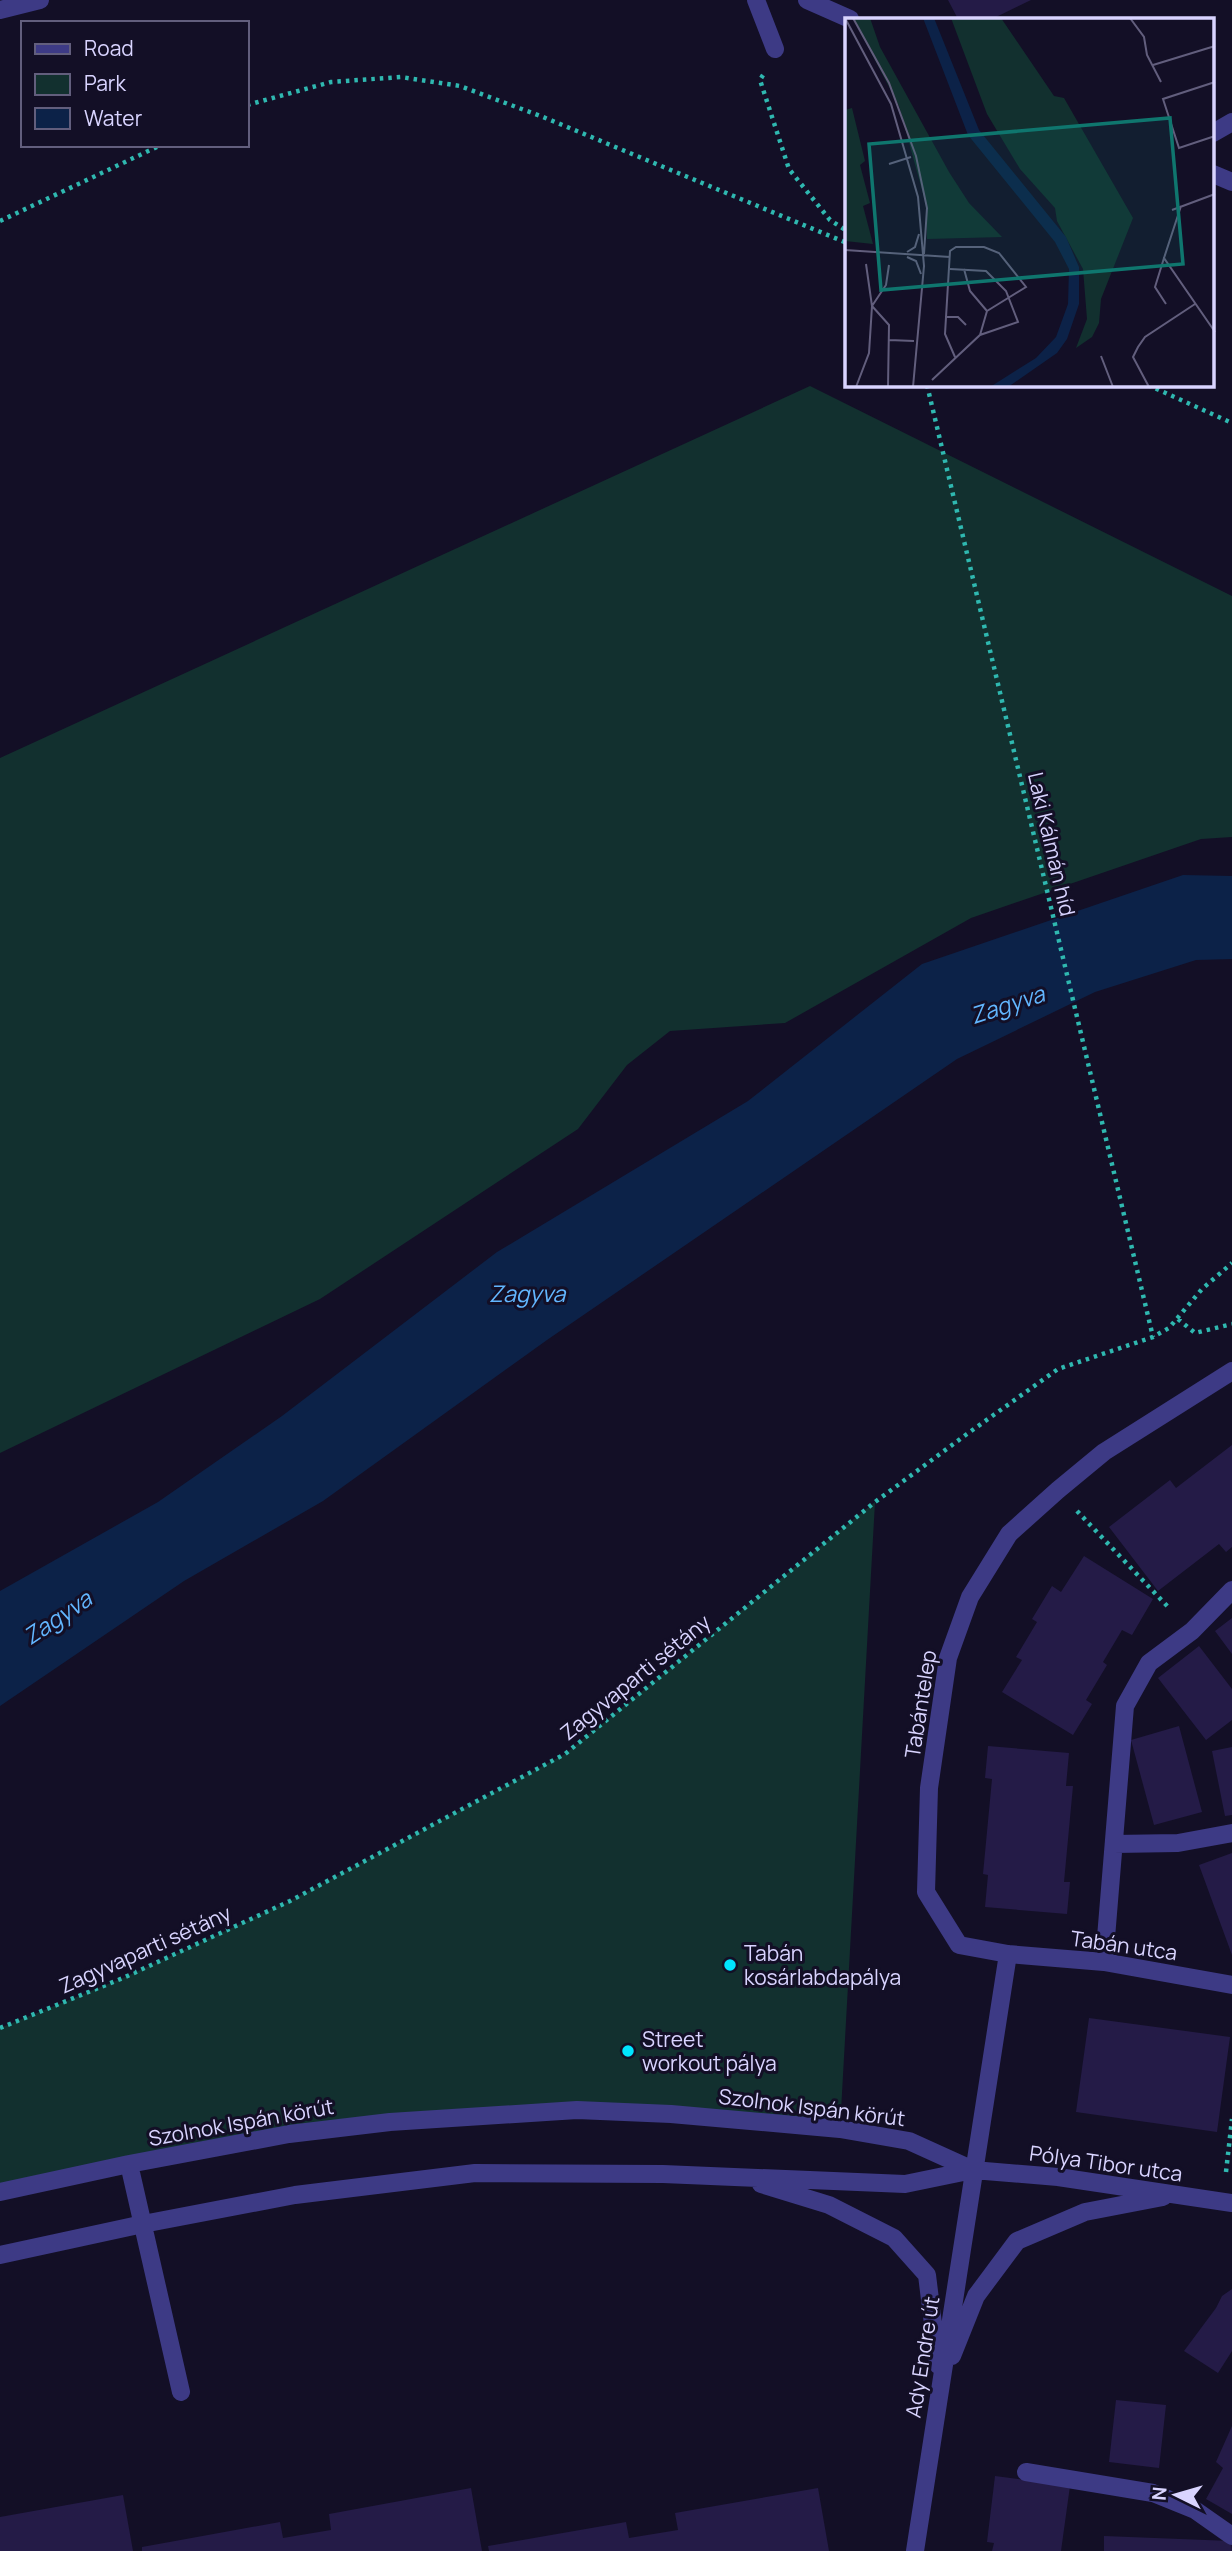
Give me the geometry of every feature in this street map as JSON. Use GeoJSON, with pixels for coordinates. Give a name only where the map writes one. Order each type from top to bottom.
{"type":"FeatureCollection","features":[{"type":"Feature","properties":{"kind":"street"},"geometry":{"type":"LineString","coordinates":[[0,10],[40,0]]}},
{"type":"Feature","properties":{"kind":"street"},"geometry":{"type":"LineString","coordinates":[[756,0],[775,50]]}},
{"type":"Feature","properties":{"kind":"street"},"geometry":{"type":"LineString","coordinates":[[807,0],[848,18]]}},
{"type":"Feature","properties":{"kind":"street"},"geometry":{"type":"LineString","coordinates":[[1214,132],[1232,122]]}},
{"type":"Feature","properties":{"kind":"street"},"geometry":{"type":"LineString","coordinates":[[1214,174],[1232,182]]}},
{"type":"Feature","properties":{"kind":"street","name":"Tabántelep"},"geometry":{"type":"LineString","coordinates":[[1008,1954],[958,1945],[926,1892],[929,1788],[947,1658],[970,1597],[1009,1534],[1058,1490],[1104,1452],[1232,1371]]}},
{"type":"Feature","properties":{"kind":"street"},"geometry":{"type":"LineString","coordinates":[[1104,1962],[1125,1706],[1149,1663],[1192,1631],[1232,1590]]}},
{"type":"Feature","properties":{"kind":"street"},"geometry":{"type":"LineString","coordinates":[[1114,1844],[1178,1843],[1232,1833]]}},
{"type":"Feature","properties":{"kind":"street","name":"Tabán utca"},"geometry":{"type":"LineString","coordinates":[[1008,1954],[1104,1962],[1232,1985]]}},
{"type":"Feature","properties":{"kind":"street","name":"Ady Endre út"},"geometry":{"type":"LineString","coordinates":[[915,2551],[1008,1954]]}},
{"type":"Feature","properties":{"kind":"street","name":"Szolnok Ispán körút"},"geometry":{"type":"LineString","coordinates":[[0,2192],[289,2134],[390,2122],[577,2110],[671,2114],[839,2129],[909,2141],[973,2170]]}},
{"type":"Feature","properties":{"kind":"street"},"geometry":{"type":"LineString","coordinates":[[129,2164],[181,2392]]}},
{"type":"Feature","properties":{"kind":"street"},"geometry":{"type":"LineString","coordinates":[[0,2255],[295,2195],[475,2173],[663,2174],[905,2184],[973,2170]]}},
{"type":"Feature","properties":{"kind":"street","name":"Pólya Tibor utca"},"geometry":{"type":"LineString","coordinates":[[973,2170],[1058,2177],[1227,2202]]}},
{"type":"Feature","properties":{"kind":"street"},"geometry":{"type":"LineString","coordinates":[[744,2179],[829,2205],[894,2238],[927,2275],[941,2385]]}},
{"type":"Feature","properties":{"kind":"street"},"geometry":{"type":"LineString","coordinates":[[941,2385],[976,2296],[1017,2241],[1085,2212],[1177,2195]]}},
{"type":"Feature","properties":{"kind":"street"},"geometry":{"type":"LineString","coordinates":[[1026,2472],[1153,2493],[1195,2510],[1232,2536]]}},
{"type":"Feature","properties":{"kind":"path"},"geometry":{"type":"LineString","coordinates":[[775,50],[760,80],[789,169],[830,220],[845,230]]}},
{"type":"Feature","properties":{"kind":"path"},"geometry":{"type":"LineString","coordinates":[[248,105],[331,82],[401,76],[460,86],[543,117],[845,242]]}},
{"type":"Feature","properties":{"kind":"path"},"geometry":{"type":"LineString","coordinates":[[0,220],[156,147]]}},
{"type":"Feature","properties":{"kind":"path","name":"Laki Kálmán híd"},"geometry":{"type":"LineString","coordinates":[[927,387],[1153,1337]]}},
{"type":"Feature","properties":{"kind":"path"},"geometry":{"type":"LineString","coordinates":[[1152,387],[1232,424]]}},
{"type":"Feature","properties":{"kind":"path","name":"Zagyvaparti sétány"},"geometry":{"type":"LineString","coordinates":[[0,2028],[122,1978],[290,1901],[565,1754],[875,1502],[1046,1377],[1058,1370],[1153,1337],[1178,1319],[1202,1289],[1232,1263]]}},
{"type":"Feature","properties":{"kind":"path"},"geometry":{"type":"LineString","coordinates":[[1178,1319],[1195,1333],[1232,1324]]}},
{"type":"Feature","properties":{"kind":"path"},"geometry":{"type":"LineString","coordinates":[[1058,1490],[1095,1532],[1192,1631]]}},
{"type":"Feature","properties":{"kind":"path"},"geometry":{"type":"LineString","coordinates":[[1227,2202],[1232,2119]]}},
{"type":"Feature","properties":{"kind":"green space"},"geometry":{"type":"Polygon","coordinates":[[[810,386],[1232,596],[1232,837],[1201,839],[971,918],[785,1023],[670,1031],[627,1065],[578,1129],[320,1299],[0,1453],[0,758],[810,386]]]}},
{"type":"Feature","properties":{"kind":"green space"},"geometry":{"type":"Polygon","coordinates":[[[875,1502],[840,2129],[671,2114],[390,2122],[0,2192],[0,2028],[123,1978],[290,1901],[565,1754],[875,1502]]]}},
{"type":"Feature","properties":{"kind":"water","name":"Zagyva"},"geometry":{"type":"Polygon","coordinates":[[[1183,875],[1232,876],[1232,959],[1196,960],[1095,992],[957,1059],[547,1340],[323,1501],[184,1581],[0,1706],[0,1591],[158,1502],[282,1416],[497,1252],[748,1101],[922,964],[1183,875]]]}},
{"type":"Feature","properties":{"kind":"building"},"geometry":{"type":"Polygon","coordinates":[[[948,0],[1031,0],[994,18],[957,18],[948,0]]]}},
{"type":"Feature","properties":{"kind":"building"},"geometry":{"type":"Polygon","coordinates":[[[1232,1445],[1232,1547],[1226,1552],[1219,1544],[1158,1591],[1109,1527],[1170,1480],[1176,1488],[1232,1445]]]}},
{"type":"Feature","properties":{"kind":"building"},"geometry":{"type":"Polygon","coordinates":[[[1084,1556],[1153,1599],[1132,1635],[1122,1630],[1103,1662],[1107,1665],[1086,1700],[1092,1704],[1073,1735],[1002,1692],[1022,1660],[1016,1657],[1037,1622],[1032,1619],[1052,1586],[1061,1592],[1084,1556]]]}},
{"type":"Feature","properties":{"kind":"building"},"geometry":{"type":"Polygon","coordinates":[[[1232,1618],[1232,1654],[1215,1631],[1232,1618]]]}},
{"type":"Feature","properties":{"kind":"building"},"geometry":{"type":"Polygon","coordinates":[[[1199,1646],[1232,1689],[1232,1720],[1206,1740],[1158,1678],[1199,1646]]]}},
{"type":"Feature","properties":{"kind":"building"},"geometry":{"type":"Polygon","coordinates":[[[1179,1726],[1202,1812],[1154,1825],[1131,1740],[1179,1726]]]}},
{"type":"Feature","properties":{"kind":"building"},"geometry":{"type":"Polygon","coordinates":[[[988,1746],[1069,1753],[1066,1786],[1073,1786],[1064,1882],[1070,1882],[1067,1914],[985,1907],[988,1875],[983,1874],[992,1779],[985,1778],[988,1746]]]}},
{"type":"Feature","properties":{"kind":"building"},"geometry":{"type":"Polygon","coordinates":[[[1232,1747],[1232,1815],[1225,1816],[1212,1751],[1232,1747]]]}},
{"type":"Feature","properties":{"kind":"building"},"geometry":{"type":"Polygon","coordinates":[[[1232,1853],[1232,1955],[1199,1865],[1232,1853]]]}},
{"type":"Feature","properties":{"kind":"building"},"geometry":{"type":"Polygon","coordinates":[[[1089,2018],[1230,2037],[1217,2132],[1076,2112],[1089,2018]]]}},
{"type":"Feature","properties":{"kind":"building"},"geometry":{"type":"Polygon","coordinates":[[[1232,2289],[1232,2351],[1218,2373],[1184,2351],[1222,2296],[1232,2289]]]}},
{"type":"Feature","properties":{"kind":"building"},"geometry":{"type":"Polygon","coordinates":[[[1116,2400],[1166,2405],[1159,2468],[1109,2462],[1116,2400]]]}},
{"type":"Feature","properties":{"kind":"building"},"geometry":{"type":"Polygon","coordinates":[[[1232,2426],[1232,2514],[1206,2499],[1223,2468],[1216,2462],[1232,2426]]]}},
{"type":"Feature","properties":{"kind":"building"},"geometry":{"type":"Polygon","coordinates":[[[995,2476],[1070,2486],[1061,2551],[992,2551],[994,2543],[987,2542],[995,2476]]]}},
{"type":"Feature","properties":{"kind":"building"},"geometry":{"type":"Polygon","coordinates":[[[471,2488],[482,2551],[142,2551],[142,2547],[280,2522],[283,2538],[331,2530],[329,2514],[471,2488]]]}},
{"type":"Feature","properties":{"kind":"building"},"geometry":{"type":"Polygon","coordinates":[[[818,2488],[829,2551],[489,2551],[488,2546],[626,2522],[629,2538],[678,2530],[675,2513],[818,2488]]]}},
{"type":"Feature","properties":{"kind":"building"},"geometry":{"type":"Polygon","coordinates":[[[123,2495],[133,2551],[0,2551],[0,2517],[123,2495]]]}},
{"type":"Feature","properties":{"kind":"building"},"geometry":{"type":"Polygon","coordinates":[[[1104,2536],[1231,2541],[1232,2551],[1104,2551],[1104,2536]]]}},
{"type":"Feature","properties":{"kind":"place","name":"Tabán kosárlabdapálya"},"geometry":{"type":"Point","coordinates":[730,1965]}},
{"type":"Feature","properties":{"kind":"place","name":"Street workout pálya"},"geometry":{"type":"Point","coordinates":[628,2051]}}]}
